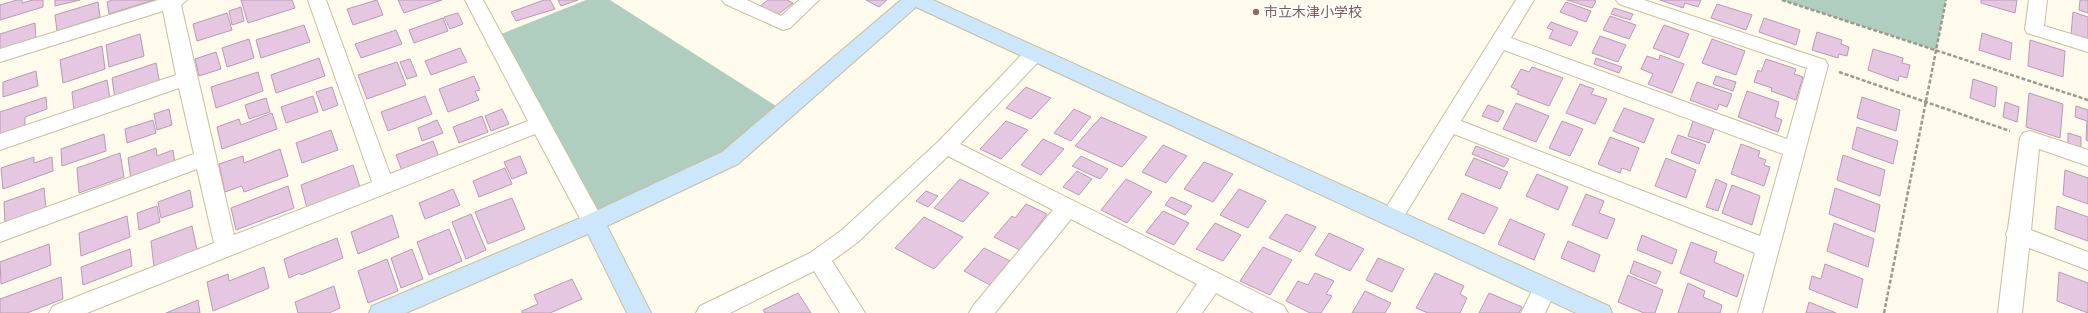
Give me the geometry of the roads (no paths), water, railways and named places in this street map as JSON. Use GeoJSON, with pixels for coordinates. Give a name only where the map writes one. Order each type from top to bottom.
{"type":"FeatureCollection","features":[{"type":"Feature","properties":{"kind":"street"},"geometry":{"type":"LineString","coordinates":[[317,0],[384,186]]}},
{"type":"Feature","properties":{"kind":"street"},"geometry":{"type":"LineString","coordinates":[[474,0],[593,222],[639,313]]}},
{"type":"Feature","properties":{"kind":"street"},"geometry":{"type":"LineString","coordinates":[[731,0],[782,24],[810,0]]}},
{"type":"Feature","properties":{"kind":"street"},"geometry":{"type":"LineString","coordinates":[[381,313],[593,222],[730,158],[913,0]]}},
{"type":"Feature","properties":{"kind":"street"},"geometry":{"type":"LineString","coordinates":[[917,0],[1600,313]]}},
{"type":"Feature","properties":{"kind":"street"},"geometry":{"type":"LineString","coordinates":[[1392,217],[1524,0]]}},
{"type":"Feature","properties":{"kind":"street"},"geometry":{"type":"LineString","coordinates":[[1625,0],[1818,65],[1750,313]]}},
{"type":"Feature","properties":{"kind":"street"},"geometry":{"type":"LineString","coordinates":[[2038,0],[2034,29],[2088,46]]}},
{"type":"Feature","properties":{"kind":"street"},"geometry":{"type":"LineString","coordinates":[[0,56],[175,1],[186,79],[207,157],[226,248]]}},
{"type":"Feature","properties":{"kind":"street"},"geometry":{"type":"LineString","coordinates":[[1500,41],[1794,150]]}},
{"type":"Feature","properties":{"kind":"street"},"geometry":{"type":"LineString","coordinates":[[708,313],[818,259],[850,236],[946,146],[1034,54]]}},
{"type":"Feature","properties":{"kind":"street"},"geometry":{"type":"LineString","coordinates":[[0,142],[186,79]]}},
{"type":"Feature","properties":{"kind":"street"},"geometry":{"type":"LineString","coordinates":[[61,313],[540,124]]}},
{"type":"Feature","properties":{"kind":"street"},"geometry":{"type":"LineString","coordinates":[[1449,124],[1768,249]]}},
{"type":"Feature","properties":{"kind":"street"},"geometry":{"type":"LineString","coordinates":[[2010,313],[2030,138],[2088,158]]}},
{"type":"Feature","properties":{"kind":"street"},"geometry":{"type":"LineString","coordinates":[[946,146],[1276,313]]}},
{"type":"Feature","properties":{"kind":"street"},"geometry":{"type":"LineString","coordinates":[[0,233],[207,157]]}},
{"type":"Feature","properties":{"kind":"street"},"geometry":{"type":"LineString","coordinates":[[981,313],[1068,208]]}},
{"type":"Feature","properties":{"kind":"street"},"geometry":{"type":"LineString","coordinates":[[2018,234],[2088,261]]}},
{"type":"Feature","properties":{"kind":"street"},"geometry":{"type":"LineString","coordinates":[[818,259],[853,313]]}},
{"type":"Feature","properties":{"kind":"street"},"geometry":{"type":"LineString","coordinates":[[1189,313],[1212,280]]}},
{"type":"Feature","properties":{"kind":"street"},"geometry":{"type":"LineString","coordinates":[[1533,313],[1546,288]]}},
{"type":"Feature","properties":{"kind":"place","name":"市立木津小学校"},"geometry":{"type":"Point","coordinates":[1256,12]}}]}
